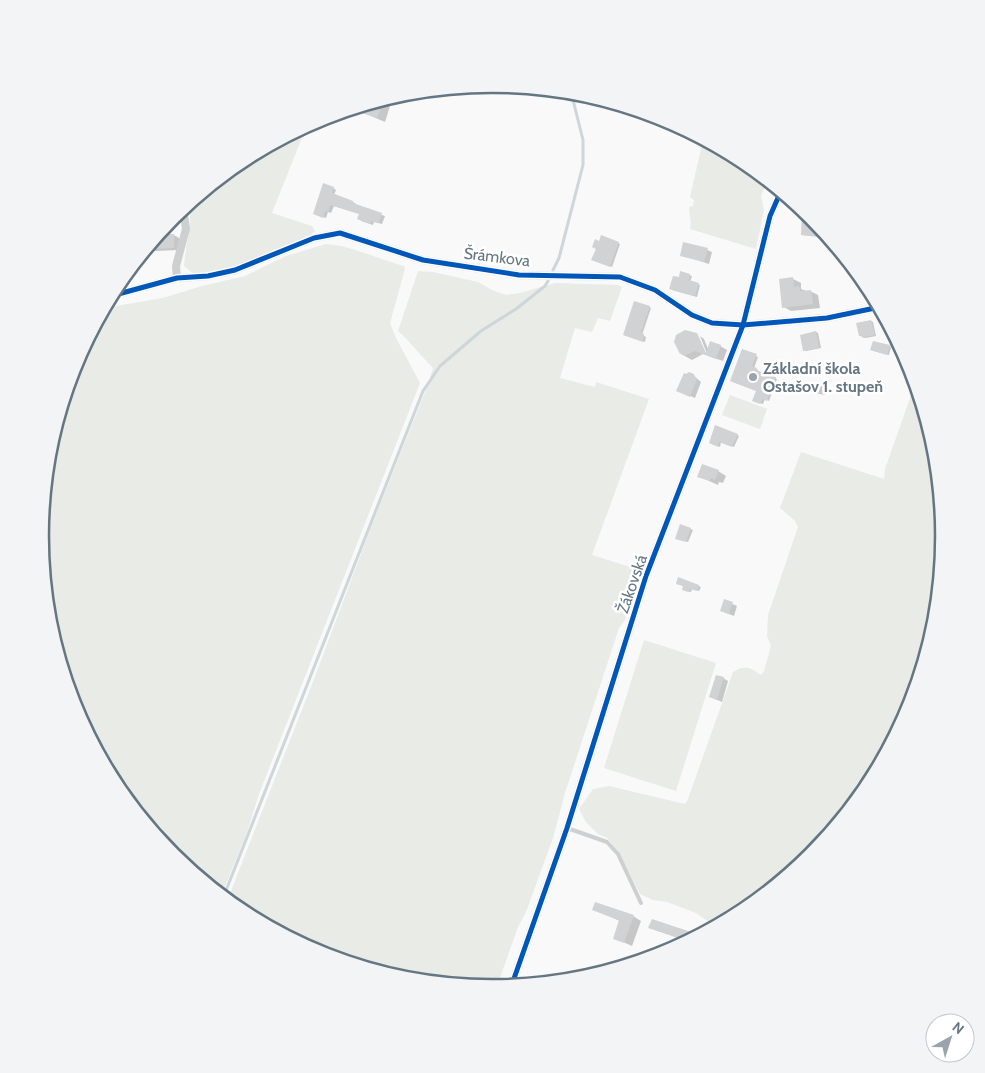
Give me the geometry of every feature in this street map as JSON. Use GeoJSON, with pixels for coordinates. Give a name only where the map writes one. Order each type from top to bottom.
{"type":"FeatureCollection","features":[{"type":"Feature","properties":{"kind":"street","name":"Žákovská"},"geometry":{"type":"LineString","coordinates":[[514,979],[567,828],[646,576],[744,325],[770,216],[778,197]]}},
{"type":"Feature","properties":{"kind":"street"},"geometry":{"type":"LineString","coordinates":[[177,278],[176,266],[186,229],[184,218]]}},
{"type":"Feature","properties":{"kind":"street","name":"Šrámkova"},"geometry":{"type":"LineString","coordinates":[[123,291],[177,278],[208,276],[234,270],[314,238],[340,233],[423,260],[519,274],[620,277],[655,290],[692,315],[712,323],[744,325],[827,318],[873,308]]}},
{"type":"Feature","properties":{"kind":"lane"},"geometry":{"type":"LineString","coordinates":[[567,828],[606,842],[618,854],[641,903]]}},
{"type":"Feature","properties":{"kind":"shaded area"},"geometry":{"type":"Polygon","coordinates":[[[303,136],[272,213],[312,226],[315,231],[308,237],[233,267],[203,274],[193,273],[184,266],[190,213],[222,184],[271,152],[303,136]]]}},
{"type":"Feature","properties":{"kind":"shaded area"},"geometry":{"type":"Polygon","coordinates":[[[702,146],[763,184],[765,186],[761,196],[764,210],[756,249],[690,229],[689,207],[693,206],[694,200],[690,197],[702,146]]]}},
{"type":"Feature","properties":{"kind":"shaded area"},"geometry":{"type":"Polygon","coordinates":[[[326,244],[355,250],[404,266],[405,269],[390,323],[420,383],[259,794],[246,835],[223,890],[179,850],[140,807],[108,758],[95,733],[72,679],[57,623],[50,566],[50,507],[57,450],[72,394],[95,340],[114,306],[163,298],[245,276],[286,256],[326,244]]]}},
{"type":"Feature","properties":{"kind":"shaded area"},"geometry":{"type":"Polygon","coordinates":[[[418,271],[433,272],[478,282],[506,295],[555,283],[618,285],[622,287],[610,321],[598,318],[592,332],[575,328],[560,378],[595,387],[596,382],[649,399],[592,555],[643,571],[625,620],[619,628],[565,793],[553,838],[499,980],[463,979],[406,972],[350,957],[271,921],[230,894],[433,368],[398,331],[418,271]]]}},
{"type":"Feature","properties":{"kind":"shaded area"},"geometry":{"type":"Polygon","coordinates":[[[912,392],[928,450],[932,479],[936,536],[935,566],[928,623],[913,679],[877,758],[845,807],[806,850],[763,889],[714,921],[710,923],[696,913],[667,902],[653,900],[640,894],[618,851],[607,838],[598,834],[586,822],[579,809],[593,789],[609,786],[685,804],[733,672],[741,668],[747,668],[761,675],[764,671],[771,646],[767,636],[768,615],[798,527],[795,521],[780,508],[801,452],[884,479],[885,469],[912,392]]]}},
{"type":"Feature","properties":{"kind":"shaded area"},"geometry":{"type":"Polygon","coordinates":[[[730,395],[767,409],[760,429],[722,415],[730,395]]]}},
{"type":"Feature","properties":{"kind":"shaded area"},"geometry":{"type":"Polygon","coordinates":[[[644,640],[716,663],[676,791],[604,768],[644,640]]]}},
{"type":"Feature","properties":{"kind":"building"},"geometry":{"type":"Polygon","coordinates":[[[381,107],[377,118],[361,113],[381,107]]]}},
{"type":"Feature","properties":{"kind":"building"},"geometry":{"type":"Polygon","coordinates":[[[323,183],[334,187],[332,193],[382,213],[379,223],[371,221],[370,224],[357,219],[359,214],[330,205],[328,212],[325,211],[323,218],[313,214],[323,183]]]}},
{"type":"Feature","properties":{"kind":"building"},"geometry":{"type":"Polygon","coordinates":[[[802,219],[817,235],[801,235],[802,219]]]}},
{"type":"Feature","properties":{"kind":"building"},"geometry":{"type":"Polygon","coordinates":[[[169,234],[174,234],[174,248],[155,249],[169,234]]]}},
{"type":"Feature","properties":{"kind":"building"},"geometry":{"type":"Polygon","coordinates":[[[601,235],[619,242],[610,267],[591,260],[596,249],[592,247],[595,239],[599,241],[601,235]]]}},
{"type":"Feature","properties":{"kind":"building"},"geometry":{"type":"Polygon","coordinates":[[[683,242],[708,248],[704,262],[680,256],[683,242]]]}},
{"type":"Feature","properties":{"kind":"building"},"geometry":{"type":"Polygon","coordinates":[[[680,271],[690,274],[689,280],[699,283],[695,296],[669,289],[673,276],[679,277],[680,271]]]}},
{"type":"Feature","properties":{"kind":"building"},"geometry":{"type":"Polygon","coordinates":[[[793,277],[794,287],[799,286],[800,291],[811,290],[813,304],[782,308],[779,279],[793,277]]]}},
{"type":"Feature","properties":{"kind":"building"},"geometry":{"type":"Polygon","coordinates":[[[634,301],[650,306],[641,333],[644,334],[643,342],[623,335],[634,301]]]}},
{"type":"Feature","properties":{"kind":"building"},"geometry":{"type":"Polygon","coordinates":[[[871,320],[875,335],[863,338],[859,336],[856,323],[871,320]]]}},
{"type":"Feature","properties":{"kind":"building"},"geometry":{"type":"Polygon","coordinates":[[[685,330],[697,333],[706,353],[710,341],[721,345],[716,359],[695,351],[684,356],[682,353],[680,354],[674,342],[676,335],[685,330]]]}},
{"type":"Feature","properties":{"kind":"building"},"geometry":{"type":"Polygon","coordinates":[[[816,331],[819,348],[803,351],[800,335],[816,331]]]}},
{"type":"Feature","properties":{"kind":"building"},"geometry":{"type":"Polygon","coordinates":[[[873,341],[890,345],[887,355],[870,350],[873,341]]]}},
{"type":"Feature","properties":{"kind":"building","name":"Základní škola Ostašov 1. stupeň"},"geometry":{"type":"Polygon","coordinates":[[[742,349],[757,354],[752,366],[757,368],[756,370],[776,377],[767,401],[763,399],[760,404],[752,401],[756,391],[730,381],[742,349]]]}},
{"type":"Feature","properties":{"kind":"building"},"geometry":{"type":"Polygon","coordinates":[[[684,373],[694,374],[697,379],[690,397],[676,391],[684,373]]]}},
{"type":"Feature","properties":{"kind":"building"},"geometry":{"type":"Polygon","coordinates":[[[715,425],[738,434],[732,447],[719,442],[718,447],[709,443],[715,425]]]}},
{"type":"Feature","properties":{"kind":"building"},"geometry":{"type":"Polygon","coordinates":[[[702,464],[719,470],[715,480],[711,478],[710,481],[697,477],[702,464]]]}},
{"type":"Feature","properties":{"kind":"building"},"geometry":{"type":"Polygon","coordinates":[[[680,524],[691,528],[686,542],[675,539],[680,524]]]}},
{"type":"Feature","properties":{"kind":"building"},"geometry":{"type":"Polygon","coordinates":[[[678,577],[699,585],[697,591],[690,589],[689,592],[682,590],[683,586],[676,584],[678,577]]]}},
{"type":"Feature","properties":{"kind":"building"},"geometry":{"type":"Polygon","coordinates":[[[724,599],[733,602],[729,614],[720,611],[724,599]]]}},
{"type":"Feature","properties":{"kind":"building"},"geometry":{"type":"Polygon","coordinates":[[[716,675],[724,677],[717,700],[709,697],[716,675]]]}},
{"type":"Feature","properties":{"kind":"building"},"geometry":{"type":"Polygon","coordinates":[[[595,902],[634,915],[624,943],[613,939],[619,920],[592,910],[595,902]]]}},
{"type":"Feature","properties":{"kind":"building"},"geometry":{"type":"Polygon","coordinates":[[[652,919],[691,932],[679,938],[648,928],[652,919]]]}},
{"type":"Feature","properties":{"kind":"waterway"},"geometry":{"type":"LineString","coordinates":[[553,270],[559,258],[583,165],[583,140],[573,100]]}},
{"type":"Feature","properties":{"kind":"waterway"},"geometry":{"type":"LineString","coordinates":[[226,891],[423,391],[440,366],[481,331],[516,309],[545,286],[548,281]]}},
{"type":"Feature","properties":{"kind":"cycle path"},"geometry":{"type":"LineString","coordinates":[[514,979],[567,828],[646,576],[743,325],[770,216],[778,197]]}},
{"type":"Feature","properties":{"kind":"cycle path"},"geometry":{"type":"LineString","coordinates":[[122,293],[177,278],[208,276],[235,270],[314,238],[340,233],[423,260],[519,275],[620,277],[655,290],[692,315],[712,323],[743,325],[827,318],[873,308]]}},
{"type":"Feature","properties":{"kind":"place","name":"Základní škola Ostašov 1. stupeň"},"geometry":{"type":"Point","coordinates":[753,377]}}]}
